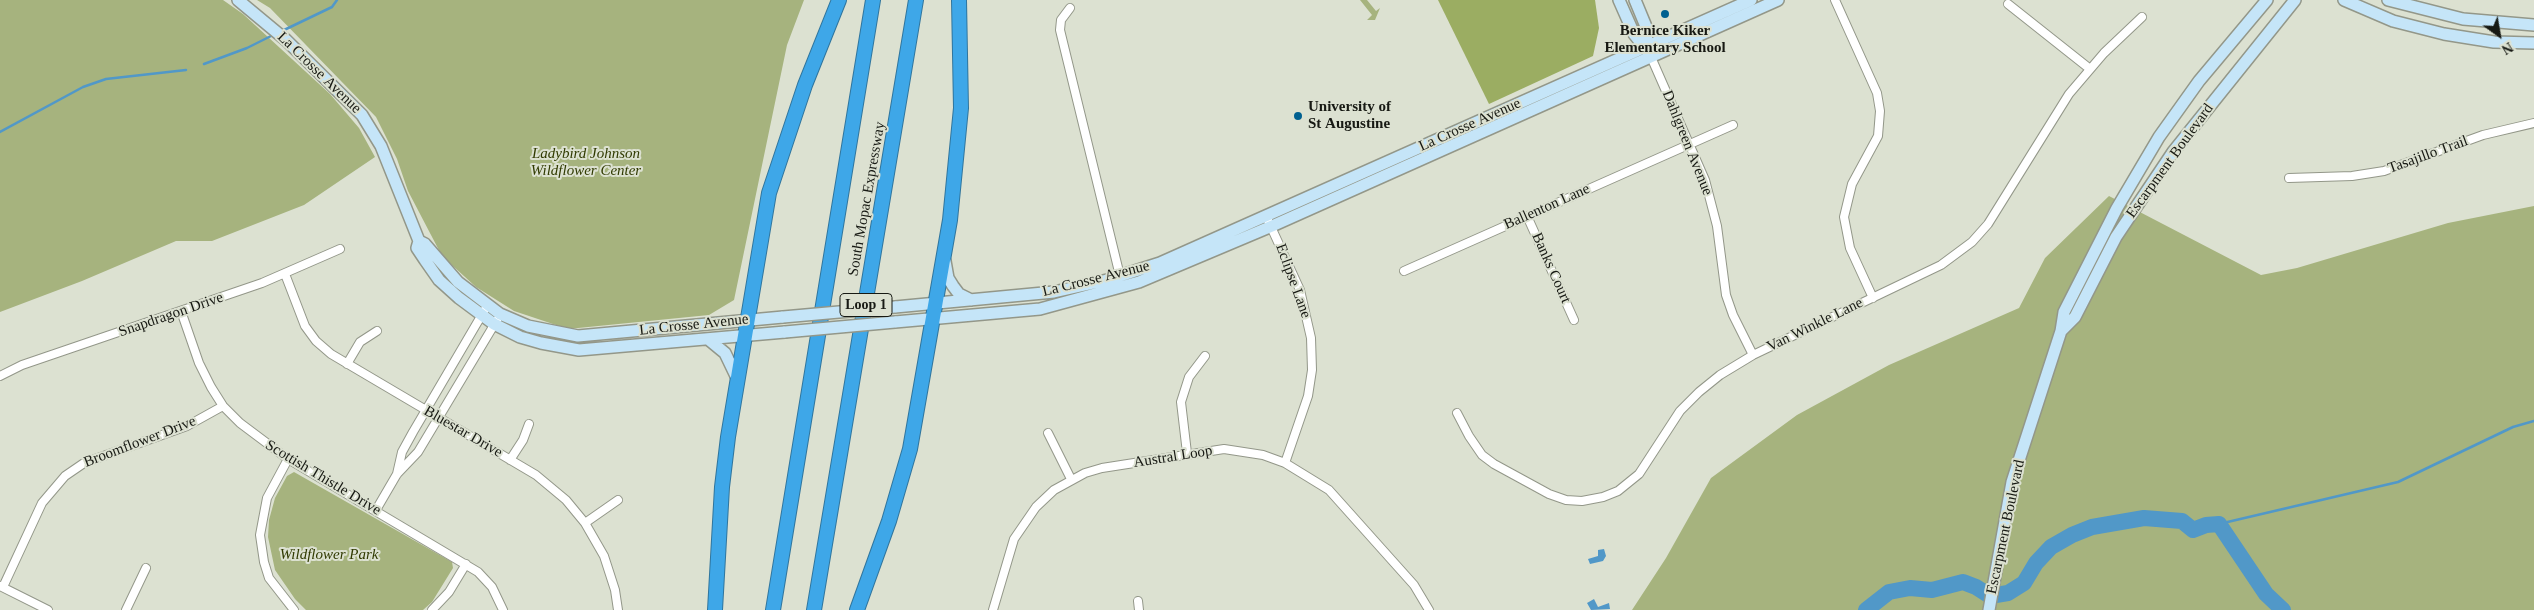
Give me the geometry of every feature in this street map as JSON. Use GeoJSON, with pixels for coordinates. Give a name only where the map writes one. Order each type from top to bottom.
{"type":"FeatureCollection","features":[{"type":"Feature","properties":{"kind":"highway"},"geometry":{"type":"LineString","coordinates":[[715,610],[722,487],[769,193],[805,85],[839,0]]}},
{"type":"Feature","properties":{"kind":"highway","name":"South Mopac Expressway"},"geometry":{"type":"LineString","coordinates":[[773,610],[874,0]]}},
{"type":"Feature","properties":{"kind":"highway","name":"South Mopac Expressway"},"geometry":{"type":"LineString","coordinates":[[814,610],[916,0]]}},
{"type":"Feature","properties":{"kind":"highway"},"geometry":{"type":"LineString","coordinates":[[858,610],[889,521],[910,449],[931,319],[950,220],[961,108],[959,0]]}},
{"type":"Feature","properties":{"kind":"street","name":"La Crosse Avenue"},"geometry":{"type":"LineString","coordinates":[[238,0],[266,22],[346,96],[372,129],[392,172],[419,241],[417,248],[440,280],[481,316],[578,336],[1040,294],[1120,276],[1160,263],[1269,221]]}},
{"type":"Feature","properties":{"kind":"street","name":"Dahlgreen Avenue"},"geometry":{"type":"LineString","coordinates":[[1619,0],[1634,34],[1648,52],[1702,173],[1714,212],[1728,300],[1753,356]]}},
{"type":"Feature","properties":{"kind":"street","name":"Dahlgreen Avenue"},"geometry":{"type":"LineString","coordinates":[[1635,0],[1647,29],[1648,52]]}},
{"type":"Feature","properties":{"kind":"street","name":"La Crosse Avenue"},"geometry":{"type":"LineString","coordinates":[[1648,52],[1751,0]]}},
{"type":"Feature","properties":{"kind":"street","name":"La Crosse Avenue"},"geometry":{"type":"LineString","coordinates":[[419,241],[425,244],[458,282],[487,306],[497,319],[534,341],[579,350],[1040,309],[1112,291],[1174,269],[1269,221],[1648,52],[1778,0]]}},
{"type":"Feature","properties":{"kind":"street"},"geometry":{"type":"LineString","coordinates":[[1835,0],[1876,93],[1880,111],[1878,136],[1852,184],[1844,217],[1850,248],[1873,298]]}},
{"type":"Feature","properties":{"kind":"street","name":"Escarpment Boulevard"},"geometry":{"type":"LineString","coordinates":[[1989,610],[2012,482],[2061,331],[2064,312],[2094,251],[2159,136],[2199,81],[2267,0]]}},
{"type":"Feature","properties":{"kind":"street","name":"Escarpment Boulevard"},"geometry":{"type":"LineString","coordinates":[[2061,331],[2075,317],[2116,237],[2172,152],[2295,0]]}},
{"type":"Feature","properties":{"kind":"street"},"geometry":{"type":"LineString","coordinates":[[2344,0],[2393,21],[2444,34],[2494,42],[2534,44]]}},
{"type":"Feature","properties":{"kind":"street"},"geometry":{"type":"LineString","coordinates":[[2388,0],[2464,19],[2534,25]]}},
{"type":"Feature","properties":{"kind":"street"},"geometry":{"type":"LineString","coordinates":[[2008,4],[2090,68]]}},
{"type":"Feature","properties":{"kind":"street"},"geometry":{"type":"LineString","coordinates":[[1070,8],[1064,15],[1060,30],[1120,276]]}},
{"type":"Feature","properties":{"kind":"street","name":"Van Winkle Lane"},"geometry":{"type":"LineString","coordinates":[[1457,413],[1473,444],[1494,464],[1558,498],[1594,500],[1611,494],[1633,480],[1670,424],[1690,400],[1720,375],[1753,356],[1940,265],[1972,242],[1988,224],[2063,103],[2090,68],[2142,17]]}},
{"type":"Feature","properties":{"kind":"street","name":"Tasajillo Trail"},"geometry":{"type":"LineString","coordinates":[[2289,178],[2352,176],[2384,171],[2490,133],[2534,123]]}},
{"type":"Feature","properties":{"kind":"street","name":"Ballenton Lane"},"geometry":{"type":"LineString","coordinates":[[1404,271],[1733,125]]}},
{"type":"Feature","properties":{"kind":"street","name":"Banks Court"},"geometry":{"type":"LineString","coordinates":[[1528,216],[1574,320]]}},
{"type":"Feature","properties":{"kind":"street","name":"Eclipse Lane"},"geometry":{"type":"LineString","coordinates":[[1269,221],[1300,290],[1312,338],[1312,370],[1308,396],[1286,463]]}},
{"type":"Feature","properties":{"kind":"street","name":"Snapdragon Drive"},"geometry":{"type":"LineString","coordinates":[[0,376],[22,366],[285,274],[340,249]]}},
{"type":"Feature","properties":{"kind":"street"},"geometry":{"type":"LineString","coordinates":[[944,254],[948,278],[959,294],[971,300]]}},
{"type":"Feature","properties":{"kind":"street","name":"Bluestar Drive"},"geometry":{"type":"LineString","coordinates":[[285,274],[309,332],[331,354],[510,460],[554,489],[585,524],[604,556],[615,590],[618,610]]}},
{"type":"Feature","properties":{"kind":"street"},"geometry":{"type":"LineString","coordinates":[[397,474],[402,452],[487,306]]}},
{"type":"Feature","properties":{"kind":"street","name":"Scottish Thistle Drive"},"geometry":{"type":"LineString","coordinates":[[181,311],[199,364],[223,406],[247,430],[288,459],[478,572],[492,587],[503,610]]}},
{"type":"Feature","properties":{"kind":"street"},"geometry":{"type":"LineString","coordinates":[[376,510],[397,474],[414,457],[439,418],[497,319]]}},
{"type":"Feature","properties":{"kind":"street"},"geometry":{"type":"LineString","coordinates":[[347,364],[360,342],[377,331]]}},
{"type":"Feature","properties":{"kind":"street"},"geometry":{"type":"LineString","coordinates":[[708,339],[726,355],[738,380]]}},
{"type":"Feature","properties":{"kind":"street"},"geometry":{"type":"LineString","coordinates":[[1187,453],[1181,402],[1189,377],[1205,356]]}},
{"type":"Feature","properties":{"kind":"street","name":"Broomflower Drive"},"geometry":{"type":"LineString","coordinates":[[2,587],[42,503],[52,488],[65,476],[84,463],[187,426],[223,406]]}},
{"type":"Feature","properties":{"kind":"street"},"geometry":{"type":"LineString","coordinates":[[510,460],[523,440],[529,424]]}},
{"type":"Feature","properties":{"kind":"street"},"geometry":{"type":"LineString","coordinates":[[1048,433],[1071,479]]}},
{"type":"Feature","properties":{"kind":"street","name":"Austral Loop"},"geometry":{"type":"LineString","coordinates":[[993,610],[1009,552],[1018,530],[1042,499],[1071,479],[1102,468],[1187,453],[1224,449],[1263,455],[1286,463],[1315,480],[1341,501],[1414,585],[1429,610]]}},
{"type":"Feature","properties":{"kind":"street"},"geometry":{"type":"LineString","coordinates":[[288,459],[267,498],[260,535],[262,553],[270,578],[294,610]]}},
{"type":"Feature","properties":{"kind":"street"},"geometry":{"type":"LineString","coordinates":[[585,524],[618,500]]}},
{"type":"Feature","properties":{"kind":"street"},"geometry":{"type":"LineString","coordinates":[[432,610],[449,592],[466,564]]}},
{"type":"Feature","properties":{"kind":"street"},"geometry":{"type":"LineString","coordinates":[[126,610],[146,568]]}},
{"type":"Feature","properties":{"kind":"street"},"geometry":{"type":"LineString","coordinates":[[2,587],[48,610]]}},
{"type":"Feature","properties":{"kind":"street"},"geometry":{"type":"LineString","coordinates":[[1138,601],[1139,610]]}},
{"type":"Feature","properties":{"kind":"green space"},"geometry":{"type":"Polygon","coordinates":[[[0,0],[223,0],[243,14],[330,94],[359,128],[375,157],[304,205],[212,241],[176,241],[82,281],[0,312],[0,0]]]}},
{"type":"Feature","properties":{"kind":"green space","name":"Ladybird Johnson Wildflower Center"},"geometry":{"type":"Polygon","coordinates":[[[257,0],[804,0],[787,45],[734,300],[709,315],[568,329],[514,311],[476,287],[442,256],[408,191],[397,159],[376,117],[270,8],[257,0]]]}},
{"type":"Feature","properties":{"kind":"green space"},"geometry":{"type":"Polygon","coordinates":[[[1360,0],[1367,0],[1376,11],[1380,8],[1375,20],[1367,20],[1372,15],[1360,0]]]}},
{"type":"Feature","properties":{"kind":"green space"},"geometry":{"type":"Polygon","coordinates":[[[1438,0],[1595,0],[1599,28],[1593,56],[1489,104],[1438,0]]]}},
{"type":"Feature","properties":{"kind":"green space"},"geometry":{"type":"Polygon","coordinates":[[[2109,196],[2261,275],[2297,268],[2448,223],[2534,206],[2534,610],[1632,610],[1666,558],[1711,478],[1797,415],[1889,365],[2019,308],[2045,258],[2109,196]]]}},
{"type":"Feature","properties":{"kind":"green space","name":"Wildflower Park"},"geometry":{"type":"Polygon","coordinates":[[[294,472],[452,562],[453,568],[432,602],[423,610],[306,610],[295,599],[275,570],[268,537],[269,520],[275,498],[287,476],[294,472]]]}},
{"type":"Feature","properties":{"kind":"water"},"geometry":{"type":"Polygon","coordinates":[[[1604,549],[1606,556],[1603,561],[1590,564],[1588,559],[1598,556],[1598,550],[1604,549]]]}},
{"type":"Feature","properties":{"kind":"water"},"geometry":{"type":"Polygon","coordinates":[[[1594,599],[1598,607],[1609,603],[1610,609],[1591,610],[1587,603],[1594,599]]]}},
{"type":"Feature","properties":{"kind":"waterway"},"geometry":{"type":"LineString","coordinates":[[282,31],[332,7],[337,0]]}},
{"type":"Feature","properties":{"kind":"waterway"},"geometry":{"type":"LineString","coordinates":[[204,64],[247,48],[275,34]]}},
{"type":"Feature","properties":{"kind":"waterway"},"geometry":{"type":"LineString","coordinates":[[0,132],[83,87],[106,79],[186,70]]}},
{"type":"Feature","properties":{"kind":"waterway"},"geometry":{"type":"LineString","coordinates":[[2219,524],[2398,482],[2513,427],[2534,421]]}},
{"type":"Feature","properties":{"kind":"waterway"},"geometry":{"type":"LineString","coordinates":[[1866,610],[1889,592],[1910,588],[1932,590],[1963,582],[1976,587],[1990,596],[2008,593],[2024,583],[2036,563],[2051,547],[2072,535],[2092,527],[2144,518],[2182,521],[2193,530],[2206,525],[2219,524],[2266,594],[2283,610]]}},
{"type":"Feature","properties":{"kind":"place","name":"Bernice Kiker Elementary School"},"geometry":{"type":"Point","coordinates":[1665,14]}},
{"type":"Feature","properties":{"kind":"place","name":"University of St Augustine"},"geometry":{"type":"Point","coordinates":[1298,116]}}]}
